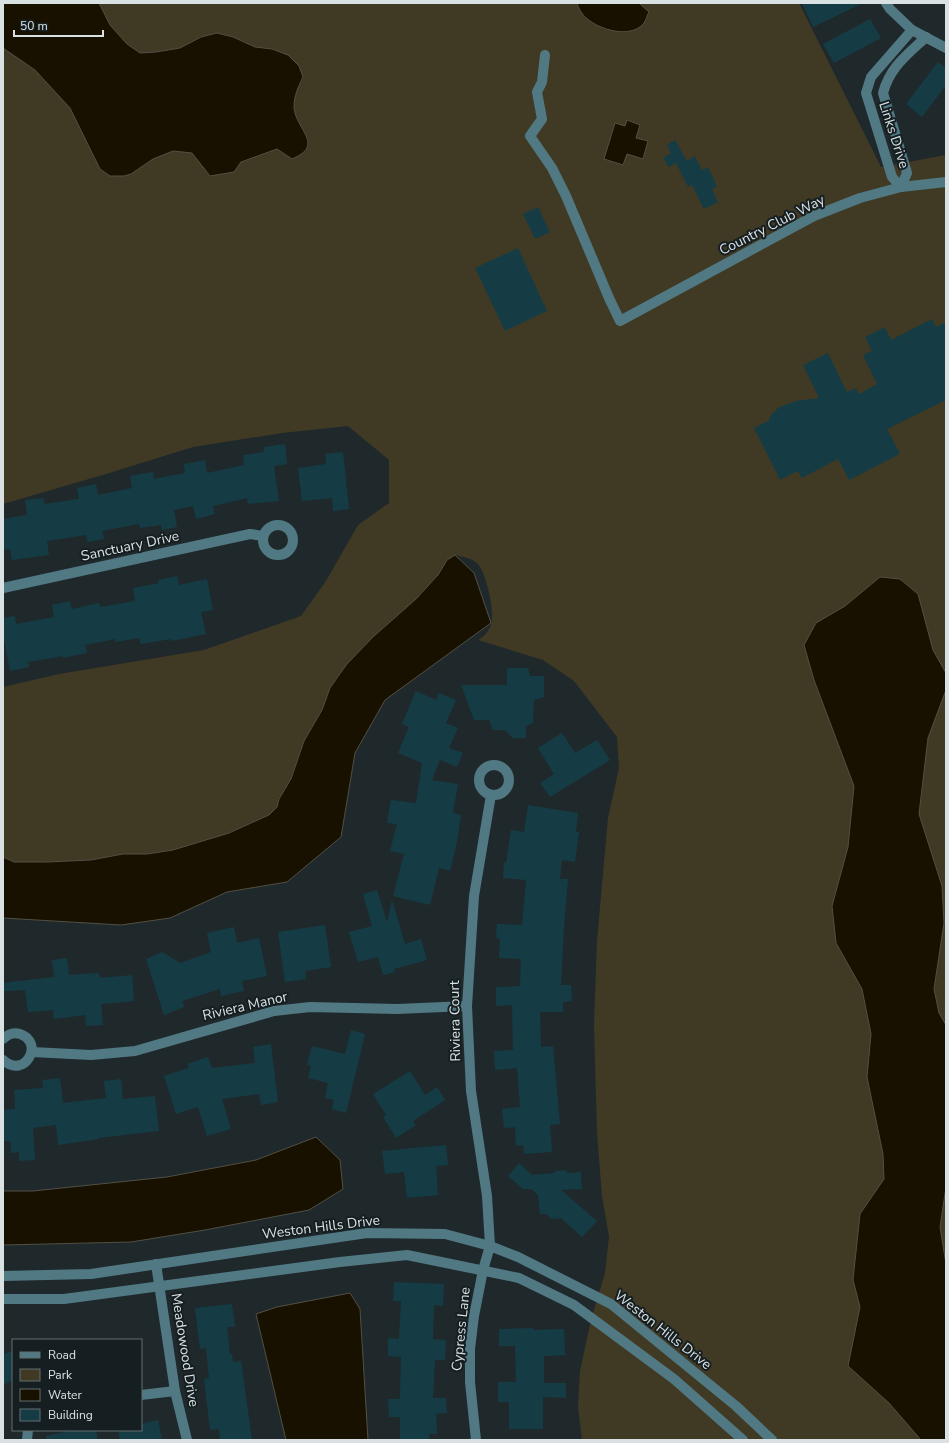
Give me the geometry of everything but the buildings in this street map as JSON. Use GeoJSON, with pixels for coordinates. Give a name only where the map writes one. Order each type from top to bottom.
{"type":"FeatureCollection","features":[{"type":"Feature","properties":{"kind":"street"},"geometry":{"type":"LineString","coordinates":[[886,3],[890,9],[912,30],[946,48]]}},
{"type":"Feature","properties":{"kind":"street","name":"Links Drive"},"geometry":{"type":"LineString","coordinates":[[912,30],[870,76],[866,93],[892,177],[901,187],[907,173],[883,93],[893,68],[926,37]]}},
{"type":"Feature","properties":{"kind":"street","name":"Country Club Way"},"geometry":{"type":"LineString","coordinates":[[545,55],[542,82],[537,92],[542,119],[530,136],[552,168],[566,196],[620,321],[814,216],[860,198],[901,187],[946,182]]}},
{"type":"Feature","properties":{"kind":"street","name":"Links Drive"},"geometry":{"type":"LineString","coordinates":[[872,74],[887,81]]}},
{"type":"Feature","properties":{"kind":"street","name":"Sanctuary Drive"},"geometry":{"type":"LineString","coordinates":[[3,588],[250,534],[263,536]]}},
{"type":"Feature","properties":{"kind":"street","name":"Riviera Court"},"geometry":{"type":"LineString","coordinates":[[490,1246],[487,1196],[471,1090],[467,1006],[474,896],[491,795]]}},
{"type":"Feature","properties":{"kind":"street","name":"Riviera Manor"},"geometry":{"type":"LineString","coordinates":[[32,1052],[91,1055],[135,1051],[245,1018],[281,1010],[310,1007],[397,1009],[467,1006]]}},
{"type":"Feature","properties":{"kind":"street"},"geometry":{"type":"LineString","coordinates":[[3,1039],[11,1034],[18,1033],[24,1035],[32,1045],[32,1052],[26,1063],[20,1066],[13,1066],[7,1064],[3,1060]]}},
{"type":"Feature","properties":{"kind":"street","name":"Weston Hills Drive"},"geometry":{"type":"LineString","coordinates":[[3,1276],[91,1274],[367,1233],[445,1234],[490,1246],[518,1257],[611,1304],[736,1406],[772,1440]]}},
{"type":"Feature","properties":{"kind":"street","name":"Cypress Lane"},"geometry":{"type":"LineString","coordinates":[[476,1440],[470,1382],[470,1349],[474,1316],[483,1270],[490,1246]]}},
{"type":"Feature","properties":{"kind":"street"},"geometry":{"type":"LineString","coordinates":[[3,1299],[64,1298],[340,1262],[407,1255],[519,1278],[574,1305],[674,1378],[743,1440]]}},
{"type":"Feature","properties":{"kind":"street","name":"Meadowood Drive"},"geometry":{"type":"LineString","coordinates":[[156,1264],[175,1391],[187,1440]]}},
{"type":"Feature","properties":{"kind":"street"},"geometry":{"type":"LineString","coordinates":[[142,1395],[175,1391]]}},
{"type":"Feature","properties":{"kind":"green space"},"geometry":{"type":"Polygon","coordinates":[[[3,3],[799,3],[881,167],[946,155],[946,1440],[582,1440],[578,1407],[580,1371],[591,1320],[605,1273],[609,1237],[602,1196],[597,1133],[594,1025],[597,941],[608,818],[619,768],[617,737],[574,681],[543,660],[478,640],[484,636],[490,628],[492,612],[484,575],[478,564],[473,560],[455,555],[447,560],[438,575],[416,599],[373,637],[347,664],[330,688],[322,710],[304,741],[291,779],[279,799],[277,808],[269,815],[229,833],[173,850],[147,854],[123,854],[91,860],[47,862],[14,862],[3,857],[3,687],[59,674],[204,650],[301,616],[326,581],[358,525],[389,503],[389,460],[348,426],[282,433],[193,447],[3,504],[3,3]]]}},
{"type":"Feature","properties":{"kind":"water"},"geometry":{"type":"Polygon","coordinates":[[[3,3],[99,3],[110,25],[127,44],[140,53],[180,48],[201,37],[217,33],[233,37],[255,47],[272,49],[288,55],[299,66],[303,77],[297,92],[294,107],[308,142],[307,148],[302,154],[292,159],[277,149],[241,162],[234,172],[210,176],[192,153],[173,151],[153,159],[131,174],[124,176],[110,176],[100,169],[70,108],[35,70],[3,48],[3,3]]]}},
{"type":"Feature","properties":{"kind":"water"},"geometry":{"type":"Polygon","coordinates":[[[577,3],[639,3],[649,12],[644,23],[638,28],[621,32],[593,23],[581,12],[577,3]]]}},
{"type":"Feature","properties":{"kind":"water"},"geometry":{"type":"Polygon","coordinates":[[[627,120],[640,125],[636,138],[648,141],[643,159],[627,154],[623,165],[604,159],[615,123],[625,126],[627,120]]]}},
{"type":"Feature","properties":{"kind":"water"},"geometry":{"type":"Polygon","coordinates":[[[455,555],[474,573],[491,623],[385,700],[355,753],[341,837],[287,882],[227,892],[170,918],[121,925],[3,918],[3,857],[14,862],[47,862],[91,860],[123,854],[147,854],[173,850],[229,833],[269,815],[277,807],[279,799],[291,779],[304,741],[322,710],[330,688],[339,675],[347,664],[373,637],[416,599],[438,575],[447,560],[455,555]]]}},
{"type":"Feature","properties":{"kind":"water"},"geometry":{"type":"Polygon","coordinates":[[[880,577],[900,579],[918,594],[933,650],[946,673],[946,690],[928,738],[919,814],[942,886],[944,923],[934,989],[939,1013],[946,1025],[946,1187],[940,1227],[946,1264],[946,1440],[921,1440],[889,1403],[848,1366],[860,1307],[853,1280],[860,1214],[884,1179],[883,1154],[867,1077],[871,1034],[862,989],[836,943],[832,906],[848,847],[854,786],[814,680],[804,645],[816,623],[845,606],[880,577]]]}},
{"type":"Feature","properties":{"kind":"water"},"geometry":{"type":"Polygon","coordinates":[[[316,1137],[340,1160],[343,1189],[309,1210],[205,1230],[131,1242],[3,1245],[3,1191],[33,1191],[167,1177],[256,1160],[316,1137]]]}},
{"type":"Feature","properties":{"kind":"water"},"geometry":{"type":"Polygon","coordinates":[[[350,1293],[360,1309],[368,1440],[286,1440],[256,1314],[277,1307],[350,1293]]]}}]}
